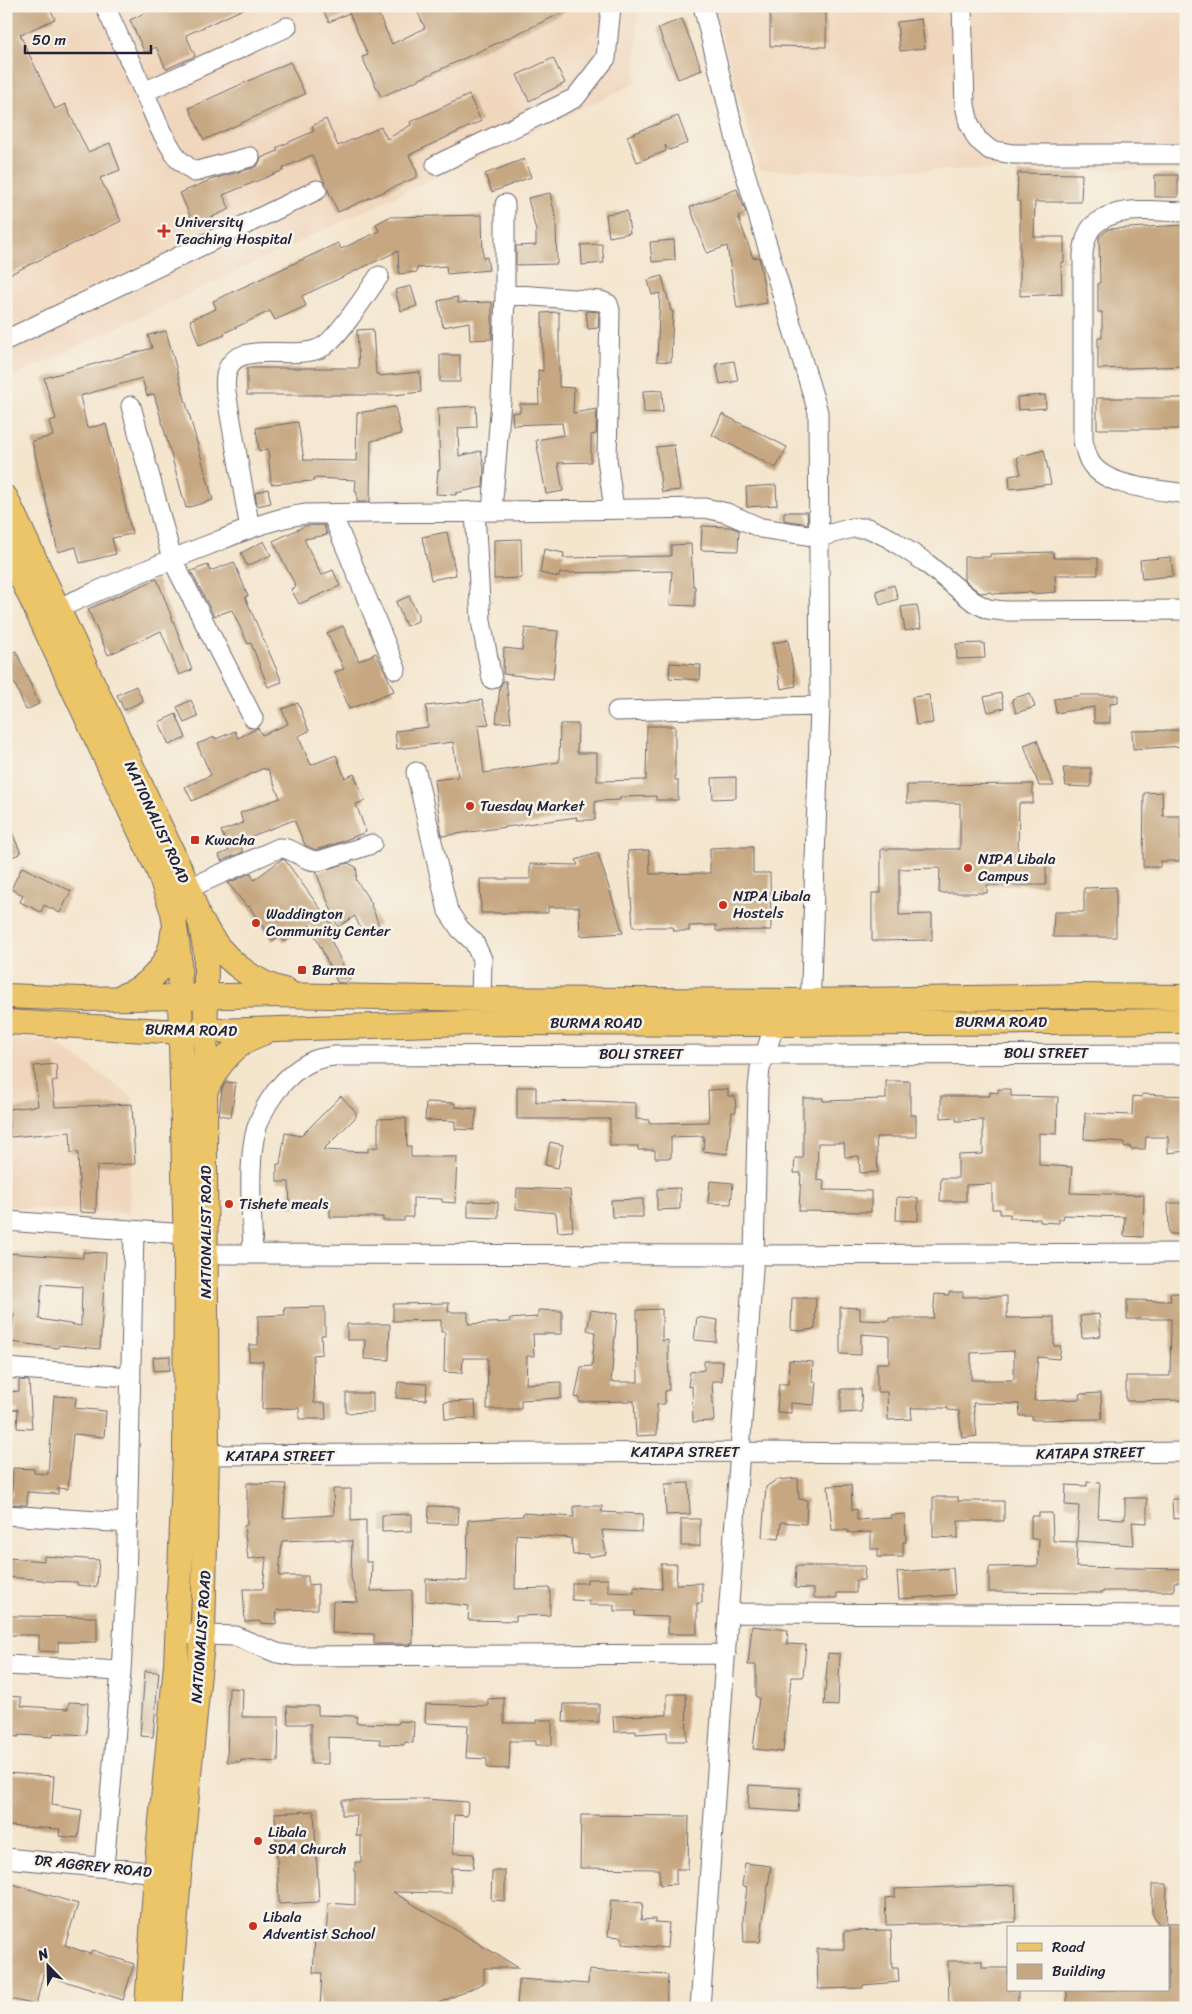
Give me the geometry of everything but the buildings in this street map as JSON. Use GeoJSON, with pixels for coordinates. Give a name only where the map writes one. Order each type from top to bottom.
{"type":"FeatureCollection","features":[{"type":"Feature","properties":{"kind":"main road","name":"NATIONALIST ROAD"},"geometry":{"type":"LineString","coordinates":[[6,498],[50,612],[158,870],[174,919],[179,954],[183,1083],[196,1245]]}},
{"type":"Feature","properties":{"kind":"main road","name":"NATIONALIST ROAD"},"geometry":{"type":"LineString","coordinates":[[6,545],[50,612],[189,888],[206,954],[206,1090],[196,1245],[196,1456],[203,1634],[169,2008]]}},
{"type":"Feature","properties":{"kind":"main road"},"geometry":{"type":"LineString","coordinates":[[196,910],[207,932],[222,951],[240,967],[267,984],[305,996]]}},
{"type":"Feature","properties":{"kind":"main road"},"geometry":{"type":"LineString","coordinates":[[114,999],[131,994],[146,984],[159,971],[173,937],[174,919]]}},
{"type":"Feature","properties":{"kind":"main road","name":"BURMA ROAD"},"geometry":{"type":"LineString","coordinates":[[6,996],[114,999],[206,996],[305,996],[481,999],[810,1012],[1186,1021]]}},
{"type":"Feature","properties":{"kind":"main road","name":"BURMA ROAD"},"geometry":{"type":"LineString","coordinates":[[6,1022],[182,1032],[466,1023],[775,1024],[810,1012],[1082,996],[1186,997]]}},
{"type":"Feature","properties":{"kind":"main road"},"geometry":{"type":"LineString","coordinates":[[135,1029],[153,1036],[167,1048],[177,1064],[183,1083]]}},
{"type":"Feature","properties":{"kind":"main road"},"geometry":{"type":"LineString","coordinates":[[206,1090],[214,1073],[225,1058],[246,1041],[272,1030]]}},
{"type":"Feature","properties":{"kind":"main road","name":"NATIONALIST ROAD"},"geometry":{"type":"LineString","coordinates":[[146,2002],[177,1634],[196,1456]]}},
{"type":"Feature","properties":{"kind":"main road"},"geometry":{"type":"LineString","coordinates":[[171,1982],[177,2008]]}},
{"type":"Feature","properties":{"kind":"street"},"geometry":{"type":"LineString","coordinates":[[104,6],[161,131],[177,158],[194,172],[250,157]]}},
{"type":"Feature","properties":{"kind":"street"},"geometry":{"type":"LineString","coordinates":[[436,165],[575,98],[606,58],[611,6]]}},
{"type":"Feature","properties":{"kind":"street"},"geometry":{"type":"LineString","coordinates":[[703,6],[740,156],[818,412],[820,706],[810,1012]]}},
{"type":"Feature","properties":{"kind":"street"},"geometry":{"type":"LineString","coordinates":[[962,6],[964,105],[969,123],[977,139],[990,150],[1013,154],[1186,154]]}},
{"type":"Feature","properties":{"kind":"street"},"geometry":{"type":"LineString","coordinates":[[144,92],[287,27]]}},
{"type":"Feature","properties":{"kind":"street"},"geometry":{"type":"LineString","coordinates":[[6,340],[317,190]]}},
{"type":"Feature","properties":{"kind":"street"},"geometry":{"type":"LineString","coordinates":[[492,680],[481,621],[484,511],[501,401],[506,204]]}},
{"type":"Feature","properties":{"kind":"street"},"geometry":{"type":"LineString","coordinates":[[1186,212],[1124,212],[1107,217],[1093,226],[1085,241],[1083,254],[1082,441],[1089,461],[1100,473],[1113,480],[1186,494]]}},
{"type":"Feature","properties":{"kind":"street"},"geometry":{"type":"LineString","coordinates":[[250,529],[225,380],[227,369],[235,359],[247,354],[310,352],[324,346],[335,335],[379,276]]}},
{"type":"Feature","properties":{"kind":"street"},"geometry":{"type":"LineString","coordinates":[[505,294],[601,301],[608,304],[610,310],[607,459],[614,509]]}},
{"type":"Feature","properties":{"kind":"street"},"geometry":{"type":"LineString","coordinates":[[131,406],[172,559],[253,718]]}},
{"type":"Feature","properties":{"kind":"street"},"geometry":{"type":"LineString","coordinates":[[50,612],[172,559],[288,516],[614,509],[716,510],[761,528],[820,537],[852,528],[868,528],[925,562],[974,602],[988,609],[1004,611],[1186,610]]}},
{"type":"Feature","properties":{"kind":"street"},"geometry":{"type":"LineString","coordinates":[[332,514],[396,669]]}},
{"type":"Feature","properties":{"kind":"street"},"geometry":{"type":"LineString","coordinates":[[617,711],[820,706]]}},
{"type":"Feature","properties":{"kind":"street"},"geometry":{"type":"LineString","coordinates":[[416,772],[448,911],[460,929],[474,942],[482,959],[481,999]]}},
{"type":"Feature","properties":{"kind":"street"},"geometry":{"type":"LineString","coordinates":[[189,888],[279,848],[286,848],[311,862],[372,844]]}},
{"type":"Feature","properties":{"kind":"street"},"geometry":{"type":"LineString","coordinates":[[700,2008],[754,1255],[758,1088],[760,1069],[775,1024]]}},
{"type":"Feature","properties":{"kind":"street","name":"BOLI STREET"},"geometry":{"type":"LineString","coordinates":[[253,1253],[252,1178],[254,1139],[265,1108],[289,1077],[316,1060],[334,1056],[1186,1054]]}},
{"type":"Feature","properties":{"kind":"street"},"geometry":{"type":"LineString","coordinates":[[6,1220],[134,1231],[196,1245],[253,1253],[754,1255],[1186,1253]]}},
{"type":"Feature","properties":{"kind":"street"},"geometry":{"type":"LineString","coordinates":[[104,1867],[121,1671],[128,1523],[134,1231]]}},
{"type":"Feature","properties":{"kind":"street"},"geometry":{"type":"LineString","coordinates":[[6,1368],[131,1377]]}},
{"type":"Feature","properties":{"kind":"street","name":"KATAPA STREET"},"geometry":{"type":"LineString","coordinates":[[196,1456],[741,1452],[1024,1454],[1186,1452]]}},
{"type":"Feature","properties":{"kind":"street"},"geometry":{"type":"LineString","coordinates":[[6,1515],[128,1523]]}},
{"type":"Feature","properties":{"kind":"street"},"geometry":{"type":"LineString","coordinates":[[729,1613],[1186,1615]]}},
{"type":"Feature","properties":{"kind":"street"},"geometry":{"type":"LineString","coordinates":[[177,1634],[235,1636],[277,1653],[295,1656],[726,1654]]}},
{"type":"Feature","properties":{"kind":"street"},"geometry":{"type":"LineString","coordinates":[[6,1665],[121,1671]]}},
{"type":"Feature","properties":{"kind":"street","name":"DR AGGREY ROAD"},"geometry":{"type":"LineString","coordinates":[[6,1858],[180,1874]]}},
{"type":"Feature","properties":{"kind":"shaded area","name":"University Teaching Hospital"},"geometry":{"type":"Polygon","coordinates":[[[6,6],[638,6],[636,83],[6,380],[6,6]]]}},
{"type":"Feature","properties":{"kind":"shaded area"},"geometry":{"type":"Polygon","coordinates":[[[713,6],[1186,6],[1186,170],[760,170],[713,6]]]}},
{"type":"Feature","properties":{"kind":"shaded area"},"geometry":{"type":"Polygon","coordinates":[[[6,1038],[52,1040],[133,1097],[129,1213],[6,1208],[6,1038]]]}},
{"type":"Feature","properties":{"kind":"place","name":"University Teaching Hospital"},"geometry":{"type":"Point","coordinates":[164,231]}},
{"type":"Feature","properties":{"kind":"place","name":"Tuesday Market"},"geometry":{"type":"Point","coordinates":[470,806]}},
{"type":"Feature","properties":{"kind":"place","name":"Kwacha"},"geometry":{"type":"Point","coordinates":[195,840]}},
{"type":"Feature","properties":{"kind":"place","name":"NIPA Libala Campus"},"geometry":{"type":"Point","coordinates":[968,868]}},
{"type":"Feature","properties":{"kind":"place","name":"NIPA Libala Hostels"},"geometry":{"type":"Point","coordinates":[723,905]}},
{"type":"Feature","properties":{"kind":"place","name":"Waddington Community Center"},"geometry":{"type":"Point","coordinates":[256,923]}},
{"type":"Feature","properties":{"kind":"place","name":"Burma"},"geometry":{"type":"Point","coordinates":[302,970]}},
{"type":"Feature","properties":{"kind":"place","name":"Tishete meals"},"geometry":{"type":"Point","coordinates":[229,1204]}},
{"type":"Feature","properties":{"kind":"place","name":"Libala SDA Church"},"geometry":{"type":"Point","coordinates":[258,1841]}},
{"type":"Feature","properties":{"kind":"place","name":"Libala Adventist School"},"geometry":{"type":"Point","coordinates":[253,1926]}}]}
